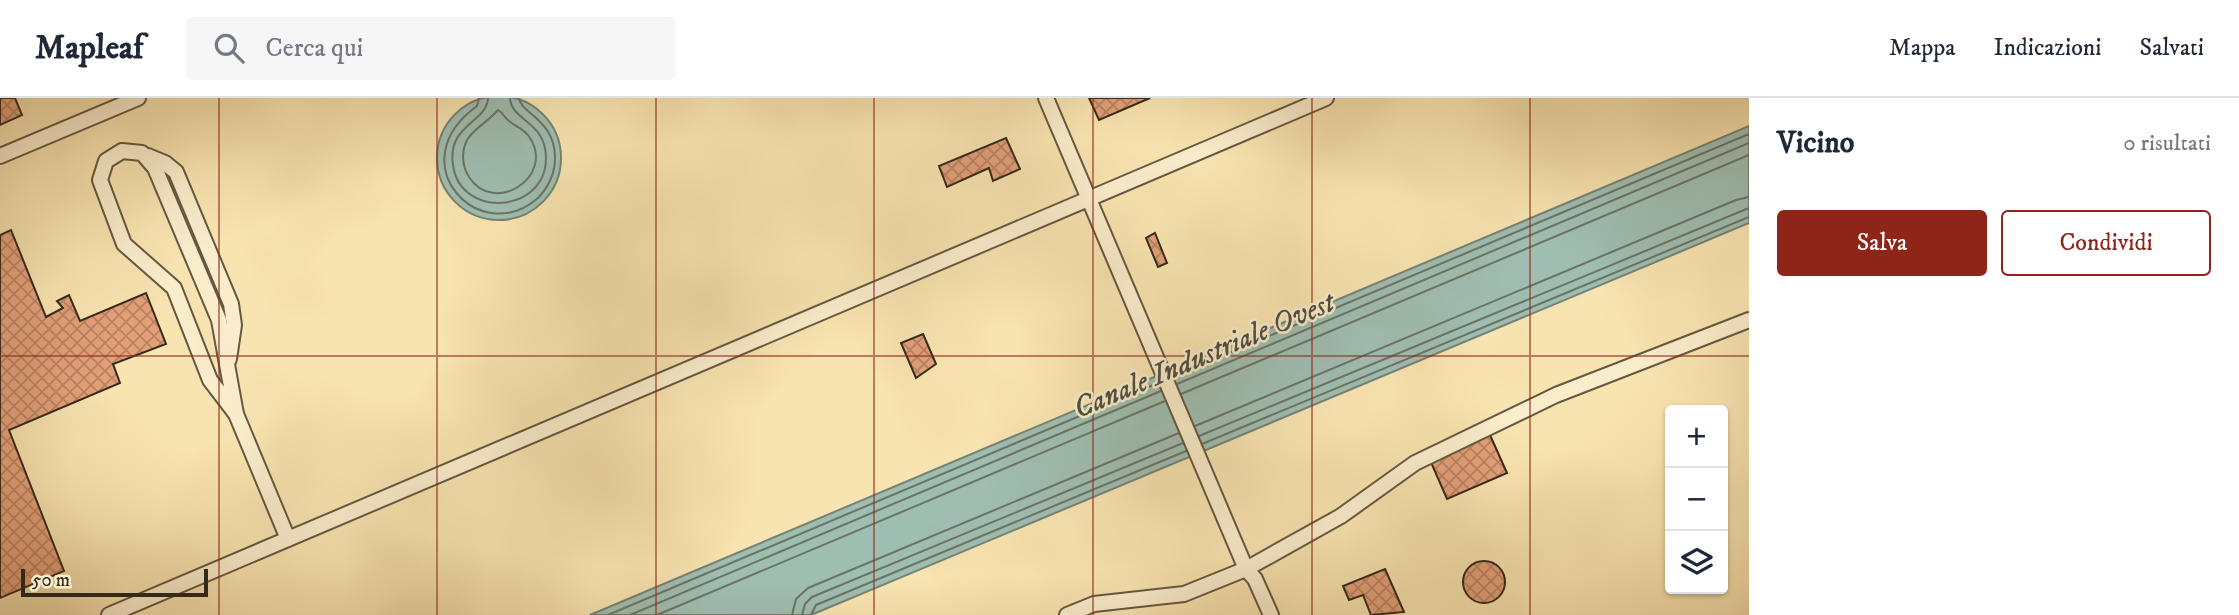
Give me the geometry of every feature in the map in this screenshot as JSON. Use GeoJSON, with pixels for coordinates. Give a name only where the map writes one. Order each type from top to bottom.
{"type":"FeatureCollection","features":[{"type":"Feature","properties":{"kind":"lane"},"geometry":{"type":"LineString","coordinates":[[0,156],[138,98]]}},
{"type":"Feature","properties":{"kind":"lane"},"geometry":{"type":"LineString","coordinates":[[1046,98],[1247,569],[1255,579],[1271,615]]}},
{"type":"Feature","properties":{"kind":"lane"},"geometry":{"type":"LineString","coordinates":[[109,615],[1326,98]]}},
{"type":"Feature","properties":{"kind":"lane"},"geometry":{"type":"LineString","coordinates":[[228,370],[234,325],[231,304],[176,172],[165,163],[142,153],[122,151],[106,161],[100,180],[101,190],[124,244],[174,288],[210,380],[236,414]]}},
{"type":"Feature","properties":{"kind":"lane"},"geometry":{"type":"LineString","coordinates":[[142,153],[155,167],[219,320],[236,414],[288,539]]}},
{"type":"Feature","properties":{"kind":"lane"},"geometry":{"type":"LineString","coordinates":[[1067,615],[1094,604],[1184,594],[1247,569],[1341,516],[1415,463],[1556,395],[1749,320]]}},
{"type":"Feature","properties":{"kind":"water"},"geometry":{"type":"Polygon","coordinates":[[[499,96],[523,100],[543,114],[557,134],[561,158],[557,182],[543,202],[523,216],[499,220],[475,216],[455,202],[441,182],[437,158],[441,134],[455,114],[475,100],[499,96]]]}},
{"type":"Feature","properties":{"kind":"water","name":"Canale Industriale Ovest"},"geometry":{"type":"Polygon","coordinates":[[[1749,126],[1749,223],[811,615],[590,615],[1749,126]]]}},
{"type":"Feature","properties":{"kind":"building"},"geometry":{"type":"Polygon","coordinates":[[[0,98],[15,98],[22,115],[0,125],[0,98]]]}},
{"type":"Feature","properties":{"kind":"building"},"geometry":{"type":"Polygon","coordinates":[[[1089,98],[1150,98],[1099,120],[1089,98]]]}},
{"type":"Feature","properties":{"kind":"building"},"geometry":{"type":"Polygon","coordinates":[[[1006,138],[1020,169],[993,181],[989,168],[947,187],[939,166],[1006,138]]]}},
{"type":"Feature","properties":{"kind":"building"},"geometry":{"type":"Polygon","coordinates":[[[11,230],[46,317],[63,308],[57,301],[69,295],[80,321],[146,293],[166,344],[113,364],[120,383],[9,430],[64,571],[0,598],[0,235],[11,230]]]}},
{"type":"Feature","properties":{"kind":"building"},"geometry":{"type":"Polygon","coordinates":[[[1155,233],[1167,263],[1158,267],[1146,238],[1155,233]]]}},
{"type":"Feature","properties":{"kind":"building"},"geometry":{"type":"Polygon","coordinates":[[[923,334],[936,364],[916,378],[901,343],[923,334]]]}},
{"type":"Feature","properties":{"kind":"building"},"geometry":{"type":"Polygon","coordinates":[[[1490,435],[1507,473],[1447,499],[1430,460],[1490,435]]]}},
{"type":"Feature","properties":{"kind":"building"},"geometry":{"type":"Polygon","coordinates":[[[1484,561],[1499,567],[1505,582],[1499,597],[1484,603],[1469,597],[1463,582],[1469,567],[1484,561]]]}},
{"type":"Feature","properties":{"kind":"building"},"geometry":{"type":"Polygon","coordinates":[[[1385,569],[1404,612],[1371,615],[1363,595],[1349,600],[1343,586],[1385,569]]]}}]}
